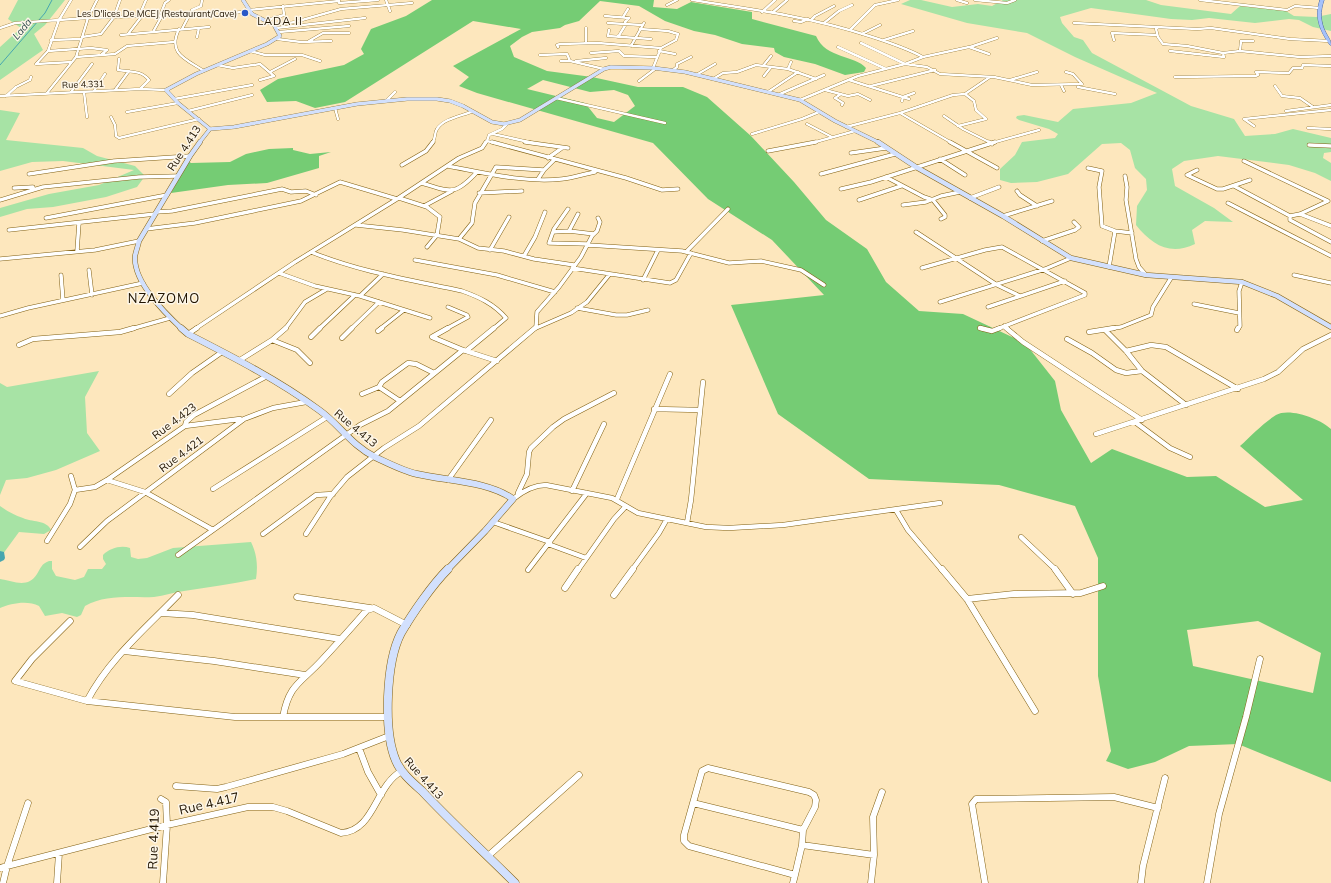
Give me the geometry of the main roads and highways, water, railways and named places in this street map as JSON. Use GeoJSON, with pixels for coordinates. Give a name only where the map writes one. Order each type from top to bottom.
{"type":"FeatureCollection","features":[{"type":"Feature","properties":{"kind":"main road"},"geometry":{"type":"LineString","coordinates":[[1322,0],[1320,8],[1320,24],[1330,43]]}},
{"type":"Feature","properties":{"kind":"waterway","name":"Lada"},"geometry":{"type":"LineString","coordinates":[[0,65],[45,13],[52,0]]}},
{"type":"Feature","properties":{"kind":"place","name":"Les D'lices De MCEJ (Restaurant/Cave)"},"geometry":{"type":"Point","coordinates":[245,13]}},
{"type":"Feature","properties":{"kind":"district","name":"LADA II"},"geometry":{"type":"Point","coordinates":[280,21]}},
{"type":"Feature","properties":{"kind":"district","name":"NZAZOMO"},"geometry":{"type":"Point","coordinates":[164,298]}}]}
